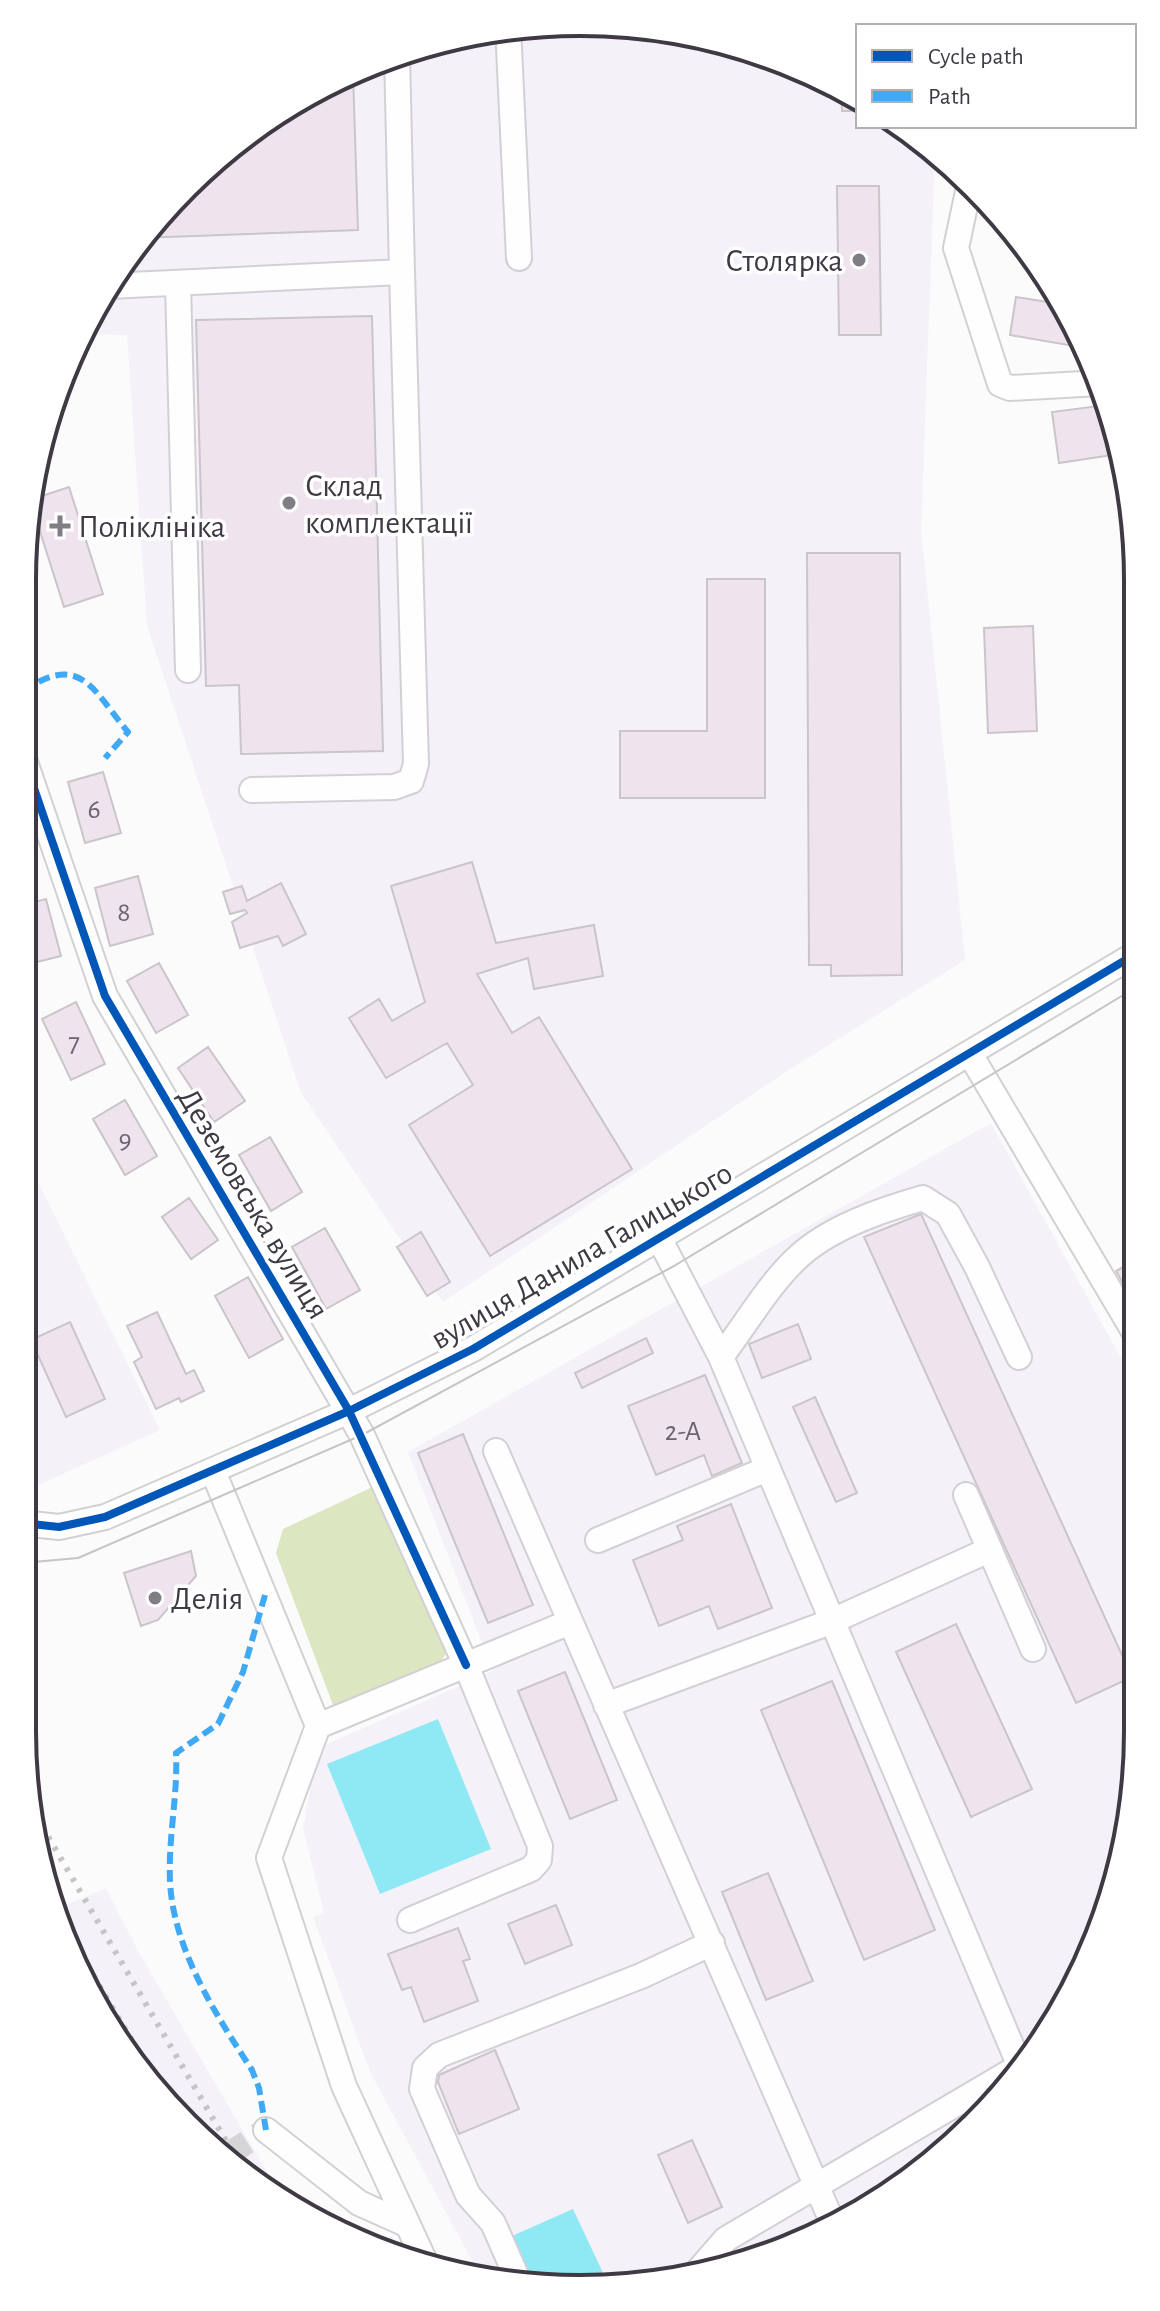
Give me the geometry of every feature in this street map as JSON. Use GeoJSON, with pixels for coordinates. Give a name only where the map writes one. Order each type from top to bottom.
{"type":"FeatureCollection","features":[{"type":"Feature","properties":{"kind":"street"},"geometry":{"type":"LineString","coordinates":[[509,41],[519,258]]}},
{"type":"Feature","properties":{"kind":"street"},"geometry":{"type":"LineString","coordinates":[[252,790],[394,787],[411,781],[416,764],[397,68]]}},
{"type":"Feature","properties":{"kind":"street"},"geometry":{"type":"LineString","coordinates":[[967,197],[956,248],[1000,384],[1010,388],[1087,384]]}},
{"type":"Feature","properties":{"kind":"street"},"geometry":{"type":"LineString","coordinates":[[123,285],[402,272]]}},
{"type":"Feature","properties":{"kind":"street"},"geometry":{"type":"LineString","coordinates":[[178,283],[188,670]]}},
{"type":"Feature","properties":{"kind":"street","name":"Деземовська вулиця"},"geometry":{"type":"LineString","coordinates":[[36,794],[105,996],[349,1411],[466,1665],[540,1846],[539,1860],[531,1869],[410,1920]]}},
{"type":"Feature","properties":{"kind":"street","name":"вулиця Данила Галицького"},"geometry":{"type":"LineString","coordinates":[[36,1525],[59,1527],[97,1519],[349,1411],[473,1349],[1124,961]]}},
{"type":"Feature","properties":{"kind":"street"},"geometry":{"type":"LineString","coordinates":[[970,1054],[1124,1315]]}},
{"type":"Feature","properties":{"kind":"street"},"geometry":{"type":"LineString","coordinates":[[721,1357],[796,1259],[829,1236],[893,1207],[923,1198],[948,1214],[977,1267],[1019,1357]]}},
{"type":"Feature","properties":{"kind":"street"},"geometry":{"type":"LineString","coordinates":[[659,1238],[721,1357],[830,1622],[1016,2057]]}},
{"type":"Feature","properties":{"kind":"street"},"geometry":{"type":"LineString","coordinates":[[496,1451],[829,2215]]}},
{"type":"Feature","properties":{"kind":"street"},"geometry":{"type":"LineString","coordinates":[[598,1540],[767,1469]]}},
{"type":"Feature","properties":{"kind":"street"},"geometry":{"type":"LineString","coordinates":[[213,1471],[318,1726],[269,1858],[344,2086],[420,2250]]}},
{"type":"Feature","properties":{"kind":"street"},"geometry":{"type":"LineString","coordinates":[[966,1495],[1033,1649]]}},
{"type":"Feature","properties":{"kind":"street"},"geometry":{"type":"LineString","coordinates":[[606,1705],[830,1622],[989,1550]]}},
{"type":"Feature","properties":{"kind":"street"},"geometry":{"type":"LineString","coordinates":[[318,1726],[570,1622]]}},
{"type":"Feature","properties":{"kind":"street"},"geometry":{"type":"LineString","coordinates":[[514,2271],[493,2223],[468,2195],[422,2089],[425,2068],[439,2055],[641,1976],[712,1943]]}},
{"type":"Feature","properties":{"kind":"street"},"geometry":{"type":"LineString","coordinates":[[708,2259],[726,2239],[998,2079]]}},
{"type":"Feature","properties":{"kind":"street"},"geometry":{"type":"LineString","coordinates":[[266,2130],[359,2203],[408,2225]]}},
{"type":"Feature","properties":{"kind":"shaded area"},"geometry":{"type":"Polygon","coordinates":[[[580,36],[686,46],[788,77],[856,112],[856,128],[882,128],[911,148],[934,167],[921,530],[965,960],[792,1068],[443,1302],[301,1093],[147,626],[127,335],[95,334],[148,249],[195,195],[221,171],[278,128],[339,92],[405,65],[474,46],[580,36]]]}},
{"type":"Feature","properties":{"kind":"shaded area"},"geometry":{"type":"Polygon","coordinates":[[[991,1123],[1124,1363],[1124,1731],[1119,1802],[1105,1872],[1083,1939],[1068,1972],[1032,2033],[1012,2062],[965,2116],[911,2163],[852,2202],[788,2234],[686,2265],[580,2275],[474,2265],[370,2072],[313,1917],[324,1913],[303,1828],[318,1748],[493,1671],[408,1452],[991,1123]]]}},
{"type":"Feature","properties":{"kind":"shaded area"},"geometry":{"type":"Polygon","coordinates":[[[36,1177],[160,1430],[36,1486],[36,1177]]]}},
{"type":"Feature","properties":{"kind":"shaded area"},"geometry":{"type":"Polygon","coordinates":[[[106,1888],[137,1949],[270,2178],[195,2116],[148,2062],[92,1972],[65,1906],[106,1888]]]}},
{"type":"Feature","properties":{"kind":"green space"},"geometry":{"type":"Polygon","coordinates":[[[379,1484],[450,1649],[440,1662],[333,1705],[276,1553],[283,1529],[379,1484]]]}},
{"type":"Feature","properties":{"kind":"water"},"geometry":{"type":"Polygon","coordinates":[[[438,1719],[491,1849],[380,1894],[327,1764],[438,1719]]]}},
{"type":"Feature","properties":{"kind":"water"},"geometry":{"type":"Polygon","coordinates":[[[573,2209],[604,2274],[528,2272],[512,2236],[573,2209]]]}},
{"type":"Feature","properties":{"kind":"building"},"geometry":{"type":"Polygon","coordinates":[[[353,85],[358,230],[158,237],[195,195],[249,148],[308,109],[353,85]]]}},
{"type":"Feature","properties":{"kind":"building"},"geometry":{"type":"Polygon","coordinates":[[[842,103],[855,111],[842,111],[842,103]]]}},
{"type":"Feature","properties":{"kind":"building","name":"Столярка"},"geometry":{"type":"Polygon","coordinates":[[[837,186],[879,186],[881,335],[839,335],[837,186]]]}},
{"type":"Feature","properties":{"kind":"building"},"geometry":{"type":"Polygon","coordinates":[[[1016,297],[1047,302],[1071,346],[1010,335],[1016,297]]]}},
{"type":"Feature","properties":{"kind":"building","name":"Склад комплектації"},"geometry":{"type":"Polygon","coordinates":[[[372,316],[383,751],[241,754],[239,685],[206,686],[196,320],[372,316]]]}},
{"type":"Feature","properties":{"kind":"building"},"geometry":{"type":"Polygon","coordinates":[[[1095,406],[1109,455],[1059,463],[1052,412],[1095,406]]]}},
{"type":"Feature","properties":{"kind":"building","name":"Поліклініка"},"geometry":{"type":"Polygon","coordinates":[[[69,487],[103,594],[64,607],[39,528],[43,496],[69,487]]]}},
{"type":"Feature","properties":{"kind":"building"},"geometry":{"type":"Polygon","coordinates":[[[807,553],[900,553],[902,975],[831,976],[831,965],[809,965],[807,553]]]}},
{"type":"Feature","properties":{"kind":"building"},"geometry":{"type":"Polygon","coordinates":[[[707,579],[765,579],[765,798],[620,798],[620,731],[707,731],[707,579]]]}},
{"type":"Feature","properties":{"kind":"building"},"geometry":{"type":"Polygon","coordinates":[[[1033,626],[1037,731],[988,733],[984,628],[1033,626]]]}},
{"type":"Feature","properties":{"kind":"building"},"geometry":{"type":"Polygon","coordinates":[[[103,772],[121,833],[85,843],[68,782],[103,772]]]}},
{"type":"Feature","properties":{"kind":"building"},"geometry":{"type":"Polygon","coordinates":[[[472,862],[496,943],[594,925],[603,976],[534,989],[528,958],[477,974],[512,1033],[539,1017],[632,1169],[490,1256],[409,1125],[473,1085],[447,1043],[386,1078],[349,1018],[379,999],[392,1021],[425,1002],[391,886],[472,862]]]}},
{"type":"Feature","properties":{"kind":"building"},"geometry":{"type":"Polygon","coordinates":[[[138,876],[153,934],[110,946],[95,888],[138,876]]]}},
{"type":"Feature","properties":{"kind":"building"},"geometry":{"type":"Polygon","coordinates":[[[281,883],[306,934],[283,946],[278,936],[240,948],[232,922],[247,913],[245,910],[230,914],[223,892],[242,886],[247,901],[281,883]]]}},
{"type":"Feature","properties":{"kind":"building"},"geometry":{"type":"Polygon","coordinates":[[[46,899],[61,956],[36,962],[36,902],[46,899]]]}},
{"type":"Feature","properties":{"kind":"building"},"geometry":{"type":"Polygon","coordinates":[[[159,963],[188,1015],[156,1033],[127,981],[159,963]]]}},
{"type":"Feature","properties":{"kind":"building"},"geometry":{"type":"Polygon","coordinates":[[[76,1002],[105,1064],[71,1080],[42,1019],[76,1002]]]}},
{"type":"Feature","properties":{"kind":"building"},"geometry":{"type":"Polygon","coordinates":[[[208,1047],[245,1101],[214,1122],[178,1068],[208,1047]]]}},
{"type":"Feature","properties":{"kind":"building"},"geometry":{"type":"Polygon","coordinates":[[[125,1100],[157,1156],[125,1175],[93,1119],[125,1100]]]}},
{"type":"Feature","properties":{"kind":"building"},"geometry":{"type":"Polygon","coordinates":[[[270,1137],[302,1192],[271,1211],[239,1155],[270,1137]]]}},
{"type":"Feature","properties":{"kind":"building"},"geometry":{"type":"Polygon","coordinates":[[[189,1198],[218,1240],[191,1259],[162,1217],[189,1198]]]}},
{"type":"Feature","properties":{"kind":"building"},"geometry":{"type":"Polygon","coordinates":[[[921,1214],[1124,1659],[1124,1681],[1076,1703],[864,1237],[921,1214]]]}},
{"type":"Feature","properties":{"kind":"building"},"geometry":{"type":"Polygon","coordinates":[[[325,1228],[360,1290],[326,1309],[292,1247],[325,1228]]]}},
{"type":"Feature","properties":{"kind":"building"},"geometry":{"type":"Polygon","coordinates":[[[421,1232],[450,1282],[427,1296],[397,1247],[421,1232]]]}},
{"type":"Feature","properties":{"kind":"building"},"geometry":{"type":"Polygon","coordinates":[[[1124,1267],[1124,1285],[1116,1271],[1124,1267]]]}},
{"type":"Feature","properties":{"kind":"building"},"geometry":{"type":"Polygon","coordinates":[[[248,1277],[283,1339],[249,1358],[215,1296],[248,1277]]]}},
{"type":"Feature","properties":{"kind":"building"},"geometry":{"type":"Polygon","coordinates":[[[157,1312],[186,1374],[194,1370],[204,1391],[156,1409],[134,1362],[142,1357],[127,1326],[157,1312]]]}},
{"type":"Feature","properties":{"kind":"building"},"geometry":{"type":"Polygon","coordinates":[[[70,1322],[105,1399],[66,1417],[36,1351],[36,1338],[70,1322]]]}},
{"type":"Feature","properties":{"kind":"building"},"geometry":{"type":"Polygon","coordinates":[[[798,1324],[811,1359],[762,1378],[749,1344],[798,1324]]]}},
{"type":"Feature","properties":{"kind":"building"},"geometry":{"type":"Polygon","coordinates":[[[646,1338],[653,1353],[582,1388],[575,1373],[646,1338]]]}},
{"type":"Feature","properties":{"kind":"building"},"geometry":{"type":"Polygon","coordinates":[[[705,1375],[742,1463],[712,1476],[704,1455],[656,1475],[628,1406],[705,1375]]]}},
{"type":"Feature","properties":{"kind":"building"},"geometry":{"type":"Polygon","coordinates":[[[815,1397],[857,1493],[836,1502],[793,1407],[815,1397]]]}},
{"type":"Feature","properties":{"kind":"building"},"geometry":{"type":"Polygon","coordinates":[[[463,1434],[533,1605],[488,1623],[418,1453],[463,1434]]]}},
{"type":"Feature","properties":{"kind":"building"},"geometry":{"type":"Polygon","coordinates":[[[731,1504],[772,1608],[718,1629],[709,1606],[659,1626],[633,1560],[683,1540],[677,1526],[731,1504]]]}},
{"type":"Feature","properties":{"kind":"building","name":"Делія"},"geometry":{"type":"Polygon","coordinates":[[[191,1551],[196,1576],[158,1620],[141,1626],[124,1573],[191,1551]]]}},
{"type":"Feature","properties":{"kind":"building"},"geometry":{"type":"Polygon","coordinates":[[[956,1624],[1032,1789],[971,1817],[896,1652],[956,1624]]]}},
{"type":"Feature","properties":{"kind":"building"},"geometry":{"type":"Polygon","coordinates":[[[565,1672],[617,1800],[570,1819],[518,1691],[565,1672]]]}},
{"type":"Feature","properties":{"kind":"building"},"geometry":{"type":"Polygon","coordinates":[[[832,1681],[935,1930],[864,1960],[761,1710],[832,1681]]]}},
{"type":"Feature","properties":{"kind":"building"},"geometry":{"type":"Polygon","coordinates":[[[768,1873],[813,1981],[766,2000],[722,1892],[768,1873]]]}},
{"type":"Feature","properties":{"kind":"building"},"geometry":{"type":"Polygon","coordinates":[[[556,1905],[572,1945],[525,1964],[508,1924],[556,1905]]]}},
{"type":"Feature","properties":{"kind":"building"},"geometry":{"type":"Polygon","coordinates":[[[458,1928],[470,1959],[463,1961],[478,2001],[424,2022],[411,1987],[402,1990],[388,1954],[458,1928]]]}},
{"type":"Feature","properties":{"kind":"building"},"geometry":{"type":"Polygon","coordinates":[[[495,2050],[519,2109],[459,2134],[438,2082],[439,2075],[495,2050]]]}},
{"type":"Feature","properties":{"kind":"building"},"geometry":{"type":"Polygon","coordinates":[[[692,2140],[722,2207],[688,2223],[658,2155],[692,2140]]]}},
{"type":"Feature","properties":{"kind":"tunnel"},"geometry":{"type":"LineString","coordinates":[[234,2151],[266,2130]]}},
{"type":"Feature","properties":{"kind":"tram line"},"geometry":{"type":"LineString","coordinates":[[36,1562],[78,1558],[362,1435],[674,1266],[1124,995]]}},
{"type":"Feature","properties":{"kind":"railway"},"geometry":{"type":"LineString","coordinates":[[45,1832],[230,2147]]}},
{"type":"Feature","properties":{"kind":"railway"},"geometry":{"type":"LineString","coordinates":[[103,1993],[117,2016]]}},
{"type":"Feature","properties":{"kind":"marked path"},"geometry":{"type":"LineString","coordinates":[[36,684],[59,675],[72,675],[94,690],[128,732],[105,758]]}},
{"type":"Feature","properties":{"kind":"marked path"},"geometry":{"type":"LineString","coordinates":[[265,1595],[243,1672],[218,1724],[176,1753],[170,1881],[173,1906],[188,1956],[211,2004],[252,2070],[259,2088],[266,2130]]}},
{"type":"Feature","properties":{"kind":"cycle path"},"geometry":{"type":"LineString","coordinates":[[36,794],[105,996],[349,1411],[466,1665]]}},
{"type":"Feature","properties":{"kind":"cycle path"},"geometry":{"type":"LineString","coordinates":[[36,1525],[59,1527],[105,1517],[349,1411],[473,1349],[1124,961]]}},
{"type":"Feature","properties":{"kind":"place","name":"Столярка"},"geometry":{"type":"Point","coordinates":[859,260]}},
{"type":"Feature","properties":{"kind":"place","name":"Склад комплектації"},"geometry":{"type":"Point","coordinates":[289,503]}},
{"type":"Feature","properties":{"kind":"place","name":"Поліклініка"},"geometry":{"type":"Point","coordinates":[60,526]}},
{"type":"Feature","properties":{"kind":"place","name":"Делія"},"geometry":{"type":"Point","coordinates":[155,1598]}}]}
